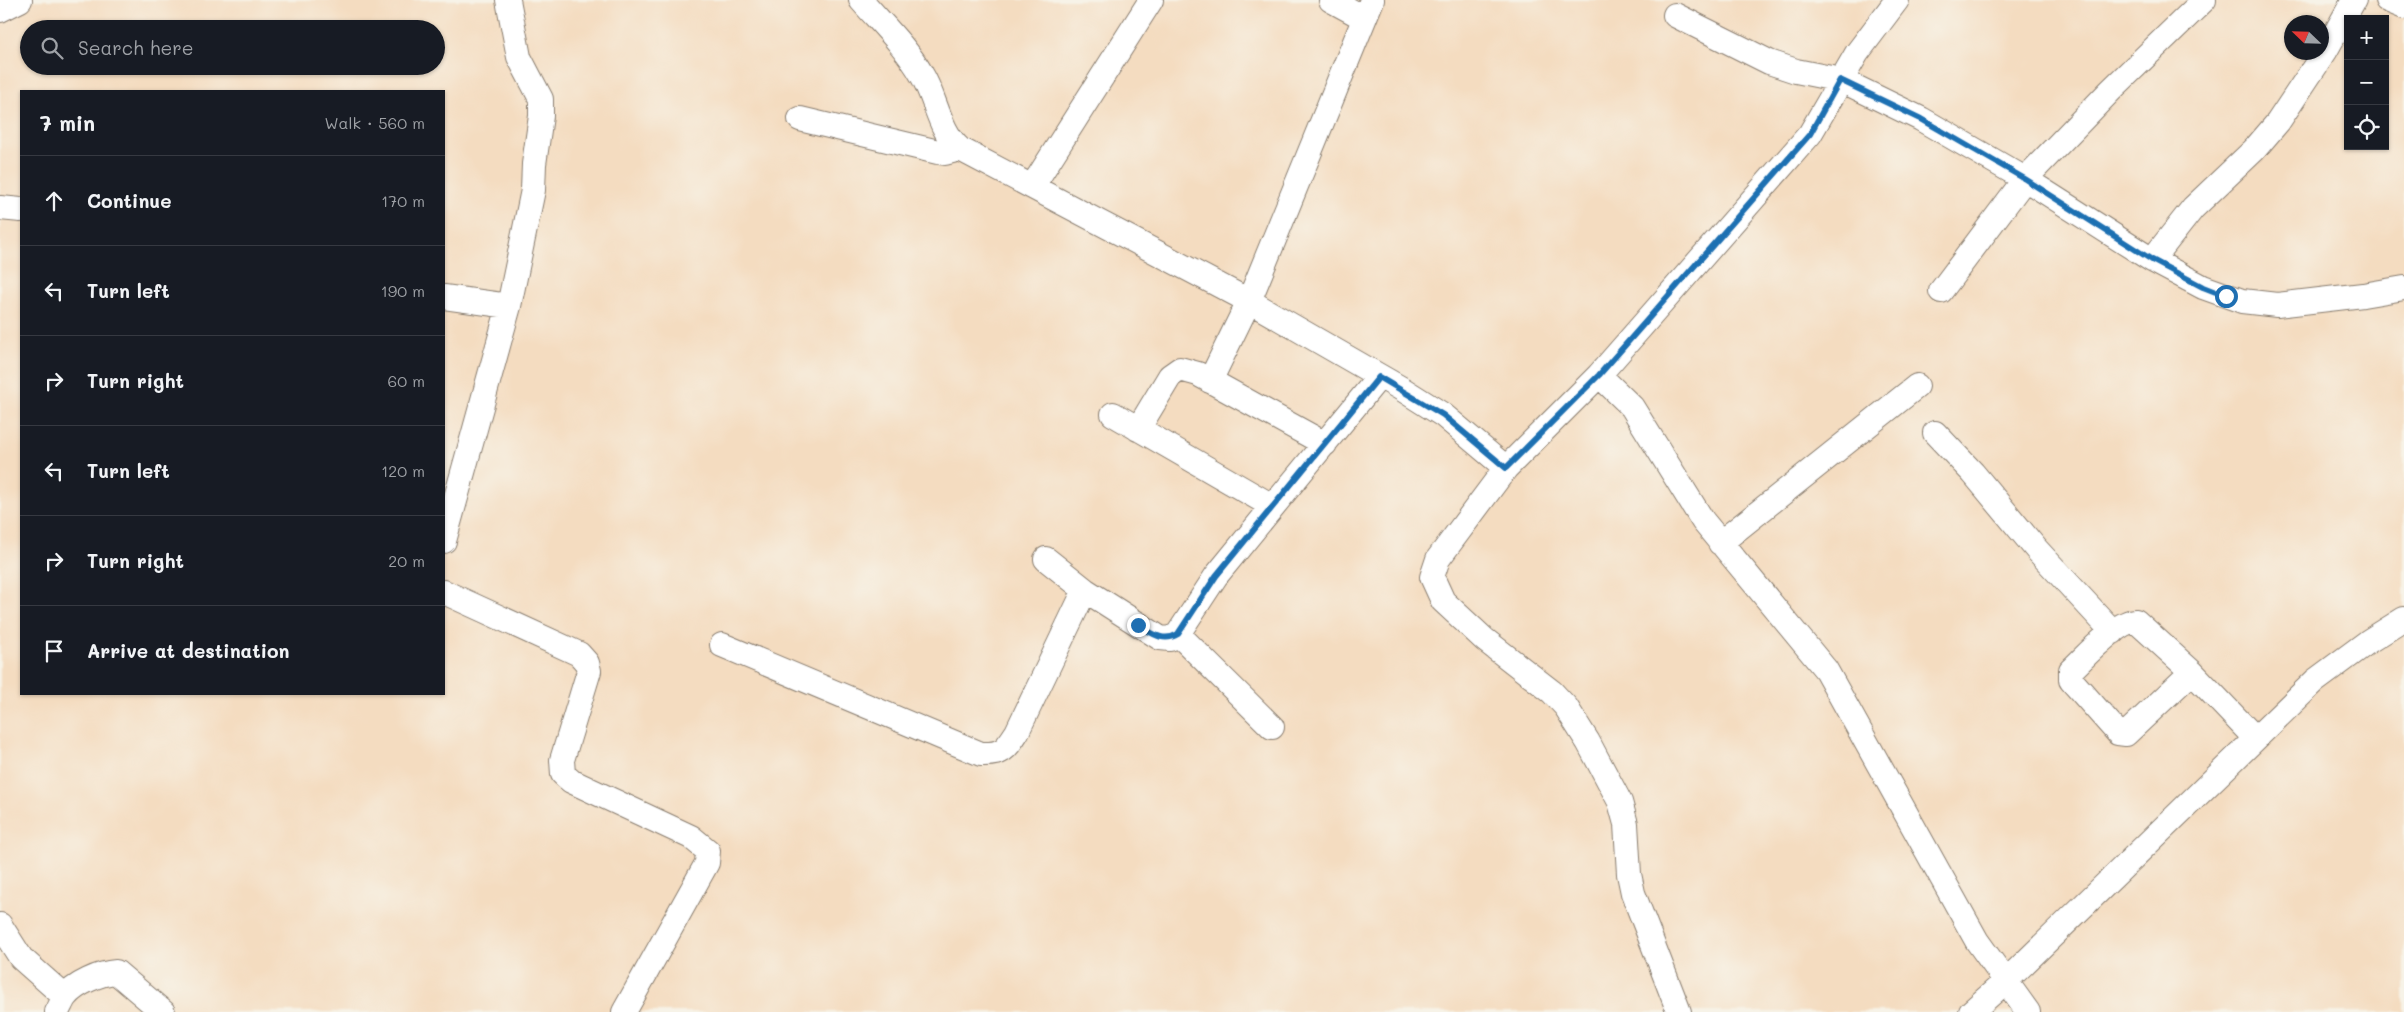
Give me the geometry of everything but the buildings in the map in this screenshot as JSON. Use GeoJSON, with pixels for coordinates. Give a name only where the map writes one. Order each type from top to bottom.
{"type":"FeatureCollection","features":[{"type":"Feature","properties":{"kind":"street"},"geometry":{"type":"LineString","coordinates":[[0,10],[20,0]]}},
{"type":"Feature","properties":{"kind":"street"},"geometry":{"type":"LineString","coordinates":[[445,537],[509,306],[528,221],[542,116],[541,99],[520,57],[508,0]]}},
{"type":"Feature","properties":{"kind":"street"},"geometry":{"type":"LineString","coordinates":[[862,0],[899,42],[922,76],[952,142],[960,149],[1248,301],[1379,377],[1443,415],[1506,468]]}},
{"type":"Feature","properties":{"kind":"street"},"geometry":{"type":"LineString","coordinates":[[1032,187],[1151,0]]}},
{"type":"Feature","properties":{"kind":"street"},"geometry":{"type":"LineString","coordinates":[[1210,381],[1248,301],[1368,9],[1332,0]]}},
{"type":"Feature","properties":{"kind":"street"},"geometry":{"type":"LineString","coordinates":[[1679,1012],[1633,893],[1629,874],[1626,824],[1620,802],[1588,742],[1566,707],[1552,692],[1485,640],[1442,601],[1432,577],[1438,560],[1506,468],[1599,375],[1810,134],[1840,80],[1897,0]]}},
{"type":"Feature","properties":{"kind":"street"},"geometry":{"type":"LineString","coordinates":[[1941,291],[2025,179],[2111,90],[2204,0]]}},
{"type":"Feature","properties":{"kind":"street"},"geometry":{"type":"LineString","coordinates":[[2152,260],[2193,208],[2254,150],[2278,122],[2326,50],[2354,0]]}},
{"type":"Feature","properties":{"kind":"street"},"geometry":{"type":"LineString","coordinates":[[2387,0],[2404,7]]}},
{"type":"Feature","properties":{"kind":"street"},"geometry":{"type":"LineString","coordinates":[[1675,15],[1769,62],[1796,71],[1840,80],[1921,119],[2025,179],[2152,260],[2216,293],[2258,305],[2295,304],[2404,288]]}},
{"type":"Feature","properties":{"kind":"street"},"geometry":{"type":"LineString","coordinates":[[800,119],[938,152],[945,153],[960,149]]}},
{"type":"Feature","properties":{"kind":"street"},"geometry":{"type":"LineString","coordinates":[[0,208],[20,210]]}},
{"type":"Feature","properties":{"kind":"street"},"geometry":{"type":"LineString","coordinates":[[445,297],[509,306]]}},
{"type":"Feature","properties":{"kind":"street"},"geometry":{"type":"LineString","coordinates":[[1138,429],[1170,376],[1180,369],[1198,374],[1325,444]]}},
{"type":"Feature","properties":{"kind":"street"},"geometry":{"type":"LineString","coordinates":[[1599,375],[1632,407],[1685,495],[1720,543],[1826,670],[1977,941],[2028,1012]]}},
{"type":"Feature","properties":{"kind":"street"},"geometry":{"type":"LineString","coordinates":[[1046,559],[1086,590],[1160,638],[1170,639],[1178,634],[1216,576],[1379,377]]}},
{"type":"Feature","properties":{"kind":"street"},"geometry":{"type":"LineString","coordinates":[[1720,543],[1917,386]]}},
{"type":"Feature","properties":{"kind":"street"},"geometry":{"type":"LineString","coordinates":[[1113,414],[1272,506]]}},
{"type":"Feature","properties":{"kind":"street"},"geometry":{"type":"LineString","coordinates":[[1935,433],[1973,473],[1984,489],[2037,550],[2113,632]]}},
{"type":"Feature","properties":{"kind":"street"},"geometry":{"type":"LineString","coordinates":[[722,645],[981,754],[993,754],[1006,750],[1017,732],[1086,590]]}},
{"type":"Feature","properties":{"kind":"street"},"geometry":{"type":"LineString","coordinates":[[445,592],[579,654],[587,663],[589,671],[562,760],[562,774],[571,781],[691,837],[708,852],[707,863],[624,1012]]}},
{"type":"Feature","properties":{"kind":"street"},"geometry":{"type":"LineString","coordinates":[[2192,672],[2126,734],[2118,733],[2070,680],[2071,670],[2113,632],[2129,621],[2136,621],[2192,672],[2254,738]]}},
{"type":"Feature","properties":{"kind":"street"},"geometry":{"type":"LineString","coordinates":[[1971,1012],[2006,981],[2254,738],[2315,681],[2402,625]]}},
{"type":"Feature","properties":{"kind":"street"},"geometry":{"type":"LineString","coordinates":[[1178,634],[1272,727]]}},
{"type":"Feature","properties":{"kind":"street"},"geometry":{"type":"LineString","coordinates":[[0,925],[21,958],[61,1004],[103,973],[116,972],[163,1012]]}},
{"type":"Feature","properties":{"kind":"route"},"geometry":{"type":"LineString","coordinates":[[1138,625],[1160,638],[1170,639],[1178,634],[1216,576],[1379,377],[1443,415],[1506,468],[1599,375],[1810,134],[1826,109],[1840,80],[1921,119],[2025,179],[2152,260],[2203,287],[2226,296]]}}]}
